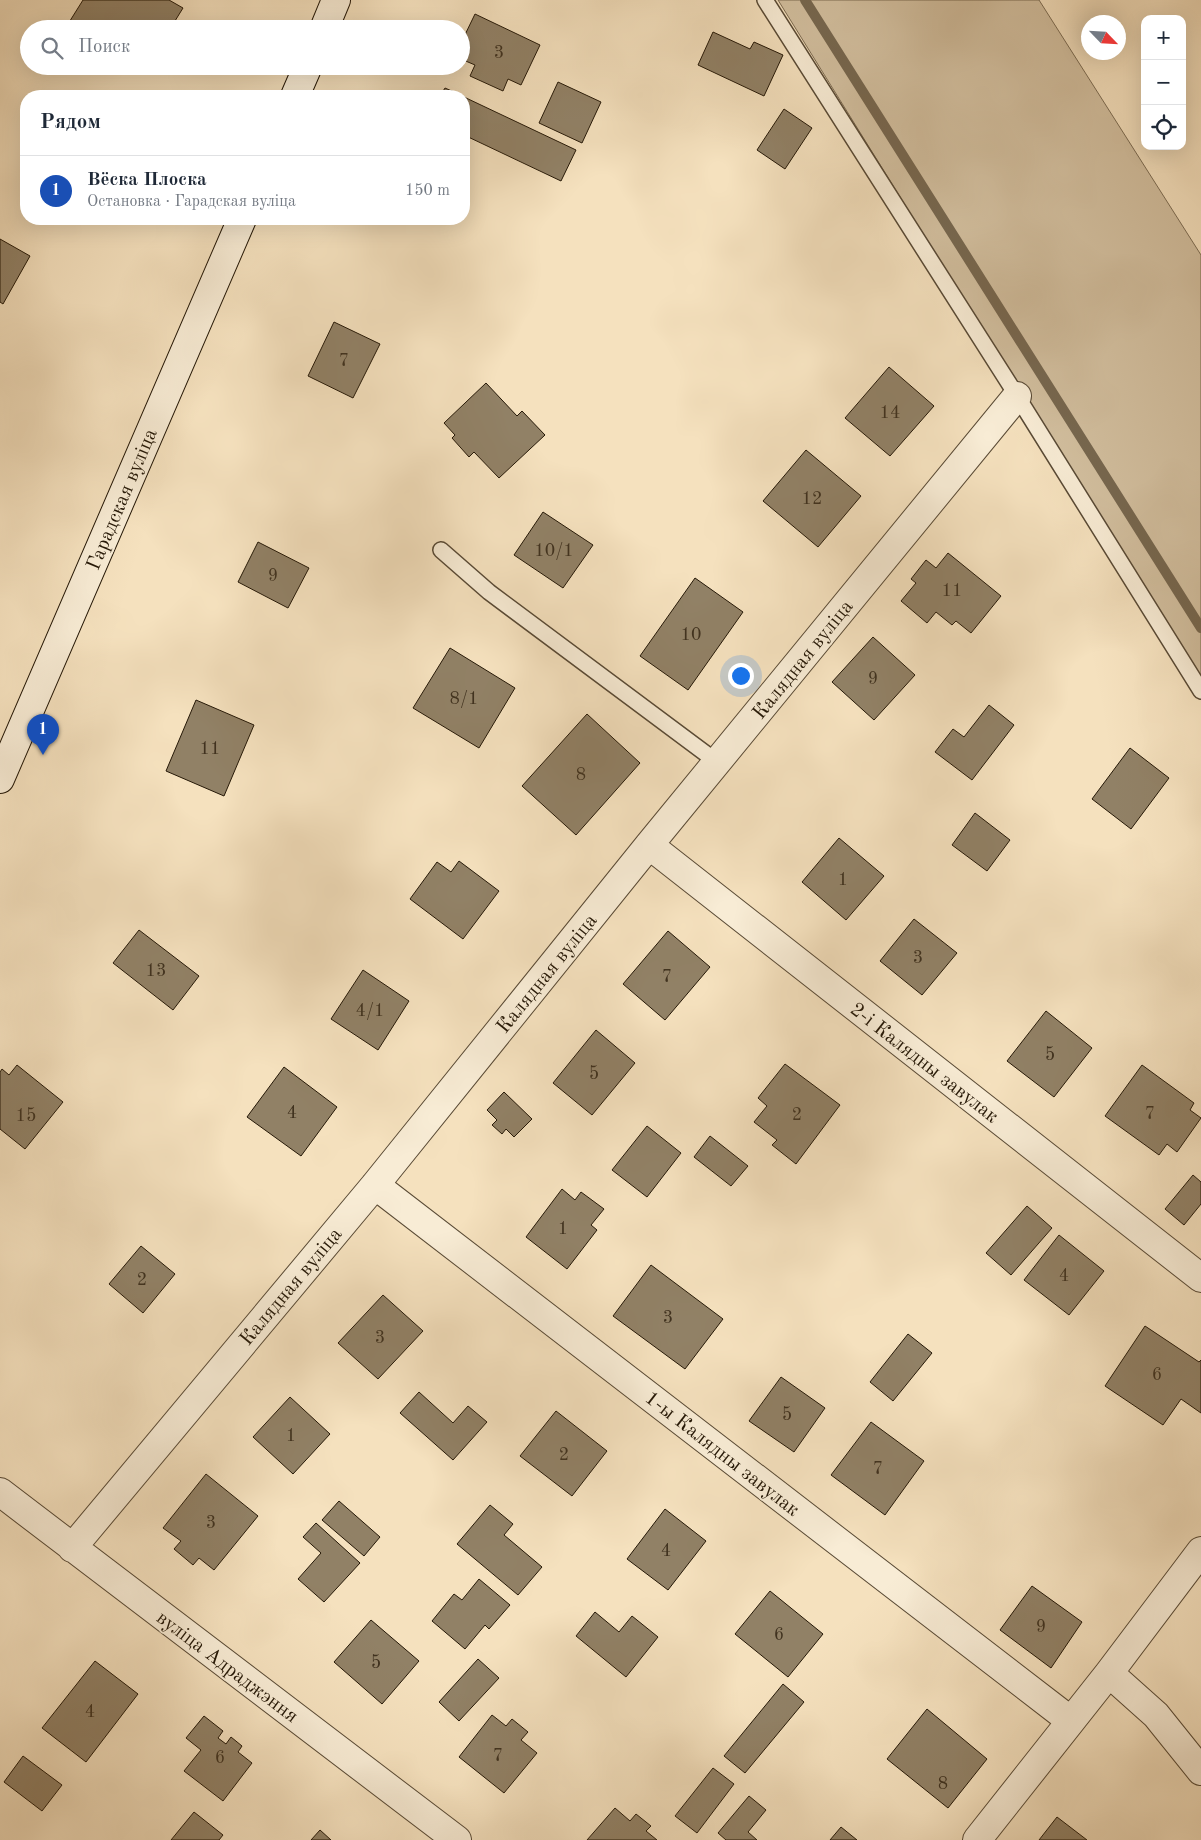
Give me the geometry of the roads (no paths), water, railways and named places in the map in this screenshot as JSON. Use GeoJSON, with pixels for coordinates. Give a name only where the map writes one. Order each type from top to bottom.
{"type":"FeatureCollection","features":[{"type":"Feature","properties":{"kind":"street"},"geometry":{"type":"LineString","coordinates":[[328,20],[336,0]]}},
{"type":"Feature","properties":{"kind":"street"},"geometry":{"type":"LineString","coordinates":[[298,90],[304,75]]}},
{"type":"Feature","properties":{"kind":"street","name":"Гарадская вуліца"},"geometry":{"type":"LineString","coordinates":[[0,779],[239,225]]}},
{"type":"Feature","properties":{"kind":"street","name":"Калядная вуліца"},"geometry":{"type":"LineString","coordinates":[[72,1548],[375,1184],[649,845],[1017,396]]}},
{"type":"Feature","properties":{"kind":"street","name":"2-і Калядны завулак"},"geometry":{"type":"LineString","coordinates":[[649,845],[1201,1278]]}},
{"type":"Feature","properties":{"kind":"street","name":"1-ы Калядны завулак"},"geometry":{"type":"LineString","coordinates":[[375,1184],[1071,1721]]}},
{"type":"Feature","properties":{"kind":"street","name":"вуліца Адраджэння"},"geometry":{"type":"LineString","coordinates":[[0,1492],[457,1840]]}},
{"type":"Feature","properties":{"kind":"street"},"geometry":{"type":"LineString","coordinates":[[977,1840],[1109,1673],[1201,1551]]}},
{"type":"Feature","properties":{"kind":"street"},"geometry":{"type":"LineString","coordinates":[[1109,1673],[1156,1715],[1201,1772]]}},
{"type":"Feature","properties":{"kind":"lane"},"geometry":{"type":"LineString","coordinates":[[765,0],[1017,396],[1201,691]]}},
{"type":"Feature","properties":{"kind":"lane"},"geometry":{"type":"LineString","coordinates":[[441,550],[489,592],[717,762]]}},
{"type":"Feature","properties":{"kind":"waterway"},"geometry":{"type":"LineString","coordinates":[[805,0],[1201,628]]}},
{"type":"Feature","properties":{"kind":"place","name":"Вёска Плоска"},"geometry":{"type":"Point","coordinates":[43,755]}}]}
